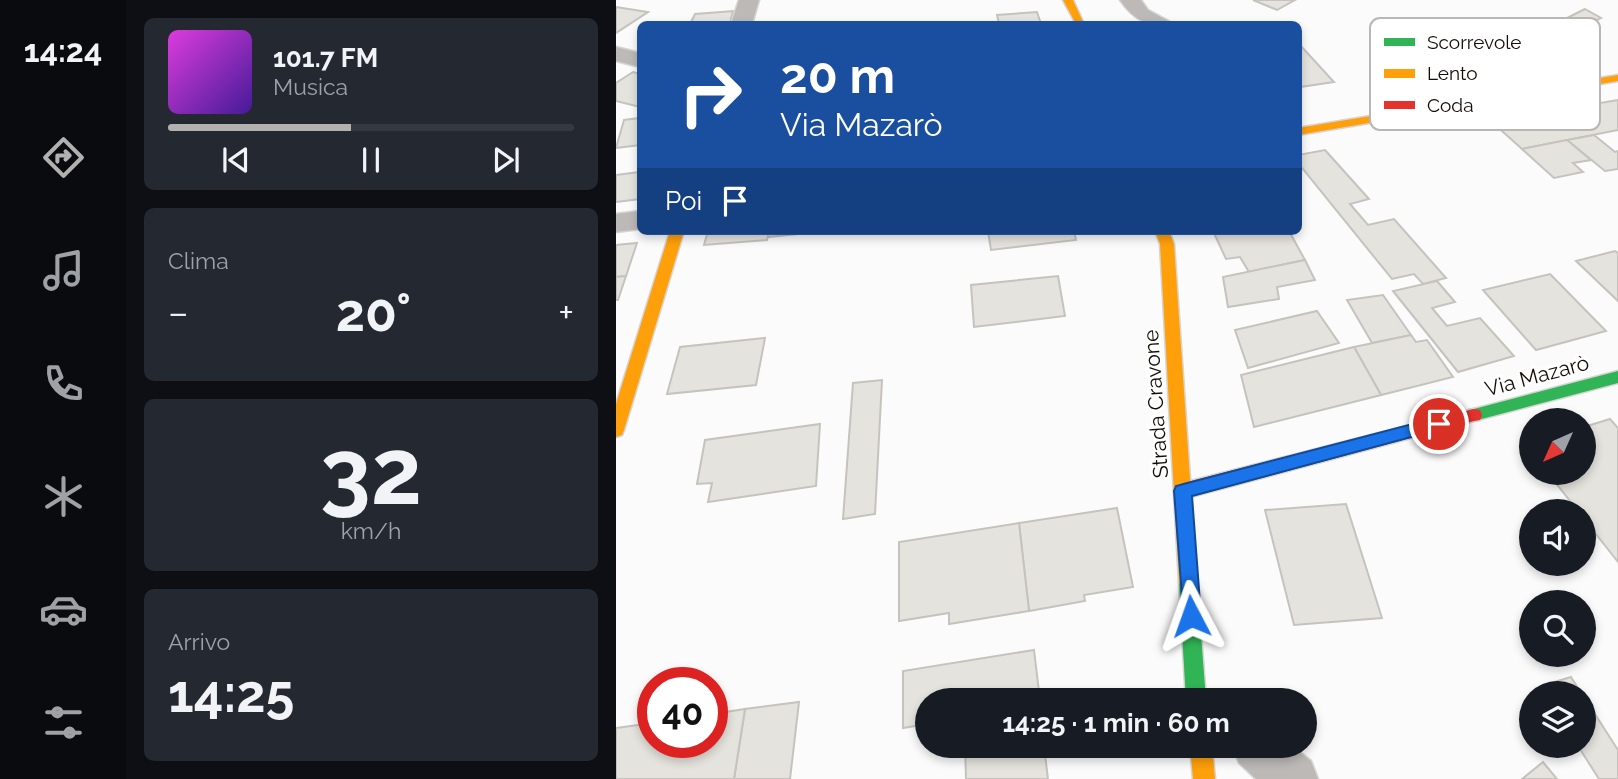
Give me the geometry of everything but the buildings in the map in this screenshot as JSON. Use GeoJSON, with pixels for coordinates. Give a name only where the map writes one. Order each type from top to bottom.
{"type":"FeatureCollection","features":[{"type":"Feature","properties":{"kind":"street"},"geometry":{"type":"LineString","coordinates":[[743,21],[749,0]]}},
{"type":"Feature","properties":{"kind":"street"},"geometry":{"type":"LineString","coordinates":[[1068,0],[1078,21]]}},
{"type":"Feature","properties":{"kind":"street"},"geometry":{"type":"LineString","coordinates":[[1130,0],[1140,14],[1156,21]]}},
{"type":"Feature","properties":{"kind":"street"},"geometry":{"type":"LineString","coordinates":[[616,54],[637,59]]}},
{"type":"Feature","properties":{"kind":"street"},"geometry":{"type":"LineString","coordinates":[[1600,81],[1618,78]]}},
{"type":"Feature","properties":{"kind":"street"},"geometry":{"type":"LineString","coordinates":[[1302,131],[1370,120]]}},
{"type":"Feature","properties":{"kind":"street"},"geometry":{"type":"LineString","coordinates":[[616,223],[637,220]]}},
{"type":"Feature","properties":{"kind":"street"},"geometry":{"type":"LineString","coordinates":[[616,430],[676,235]]}},
{"type":"Feature","properties":{"kind":"street","name":"Strada Cravone"},"geometry":{"type":"LineString","coordinates":[[1164,235],[1167,244],[1198,688]]}},
{"type":"Feature","properties":{"kind":"street","name":"Via Mazarò"},"geometry":{"type":"LineString","coordinates":[[1183,491],[1618,377]]}},
{"type":"Feature","properties":{"kind":"street"},"geometry":{"type":"LineString","coordinates":[[1202,758],[1204,779]]}},
{"type":"Feature","properties":{"kind":"street"},"geometry":{"type":"LineString","coordinates":[[1269,758],[1293,779]]}},
{"type":"Feature","properties":{"kind":"traffic: fast"},"geometry":{"type":"LineString","coordinates":[[1474,415],[1618,377]]}},
{"type":"Feature","properties":{"kind":"traffic: fast"},"geometry":{"type":"LineString","coordinates":[[1188,582],[1195,688]]}},
{"type":"Feature","properties":{"kind":"traffic: slow"},"geometry":{"type":"LineString","coordinates":[[1068,0],[1078,21]]}},
{"type":"Feature","properties":{"kind":"traffic: slow"},"geometry":{"type":"LineString","coordinates":[[1600,81],[1618,78]]}},
{"type":"Feature","properties":{"kind":"traffic: slow"},"geometry":{"type":"LineString","coordinates":[[1302,131],[1370,120]]}},
{"type":"Feature","properties":{"kind":"traffic: slow"},"geometry":{"type":"LineString","coordinates":[[616,430],[676,235]]}},
{"type":"Feature","properties":{"kind":"traffic: slow"},"geometry":{"type":"LineString","coordinates":[[1164,235],[1167,244],[1188,582]]}},
{"type":"Feature","properties":{"kind":"traffic: slow"},"geometry":{"type":"LineString","coordinates":[[1202,758],[1204,779]]}},
{"type":"Feature","properties":{"kind":"traffic: jam"},"geometry":{"type":"LineString","coordinates":[[1183,491],[1474,415]]}},
{"type":"Feature","properties":{"kind":"route"},"geometry":{"type":"LineString","coordinates":[[1191,616],[1183,491],[1439,424]]}}]}
